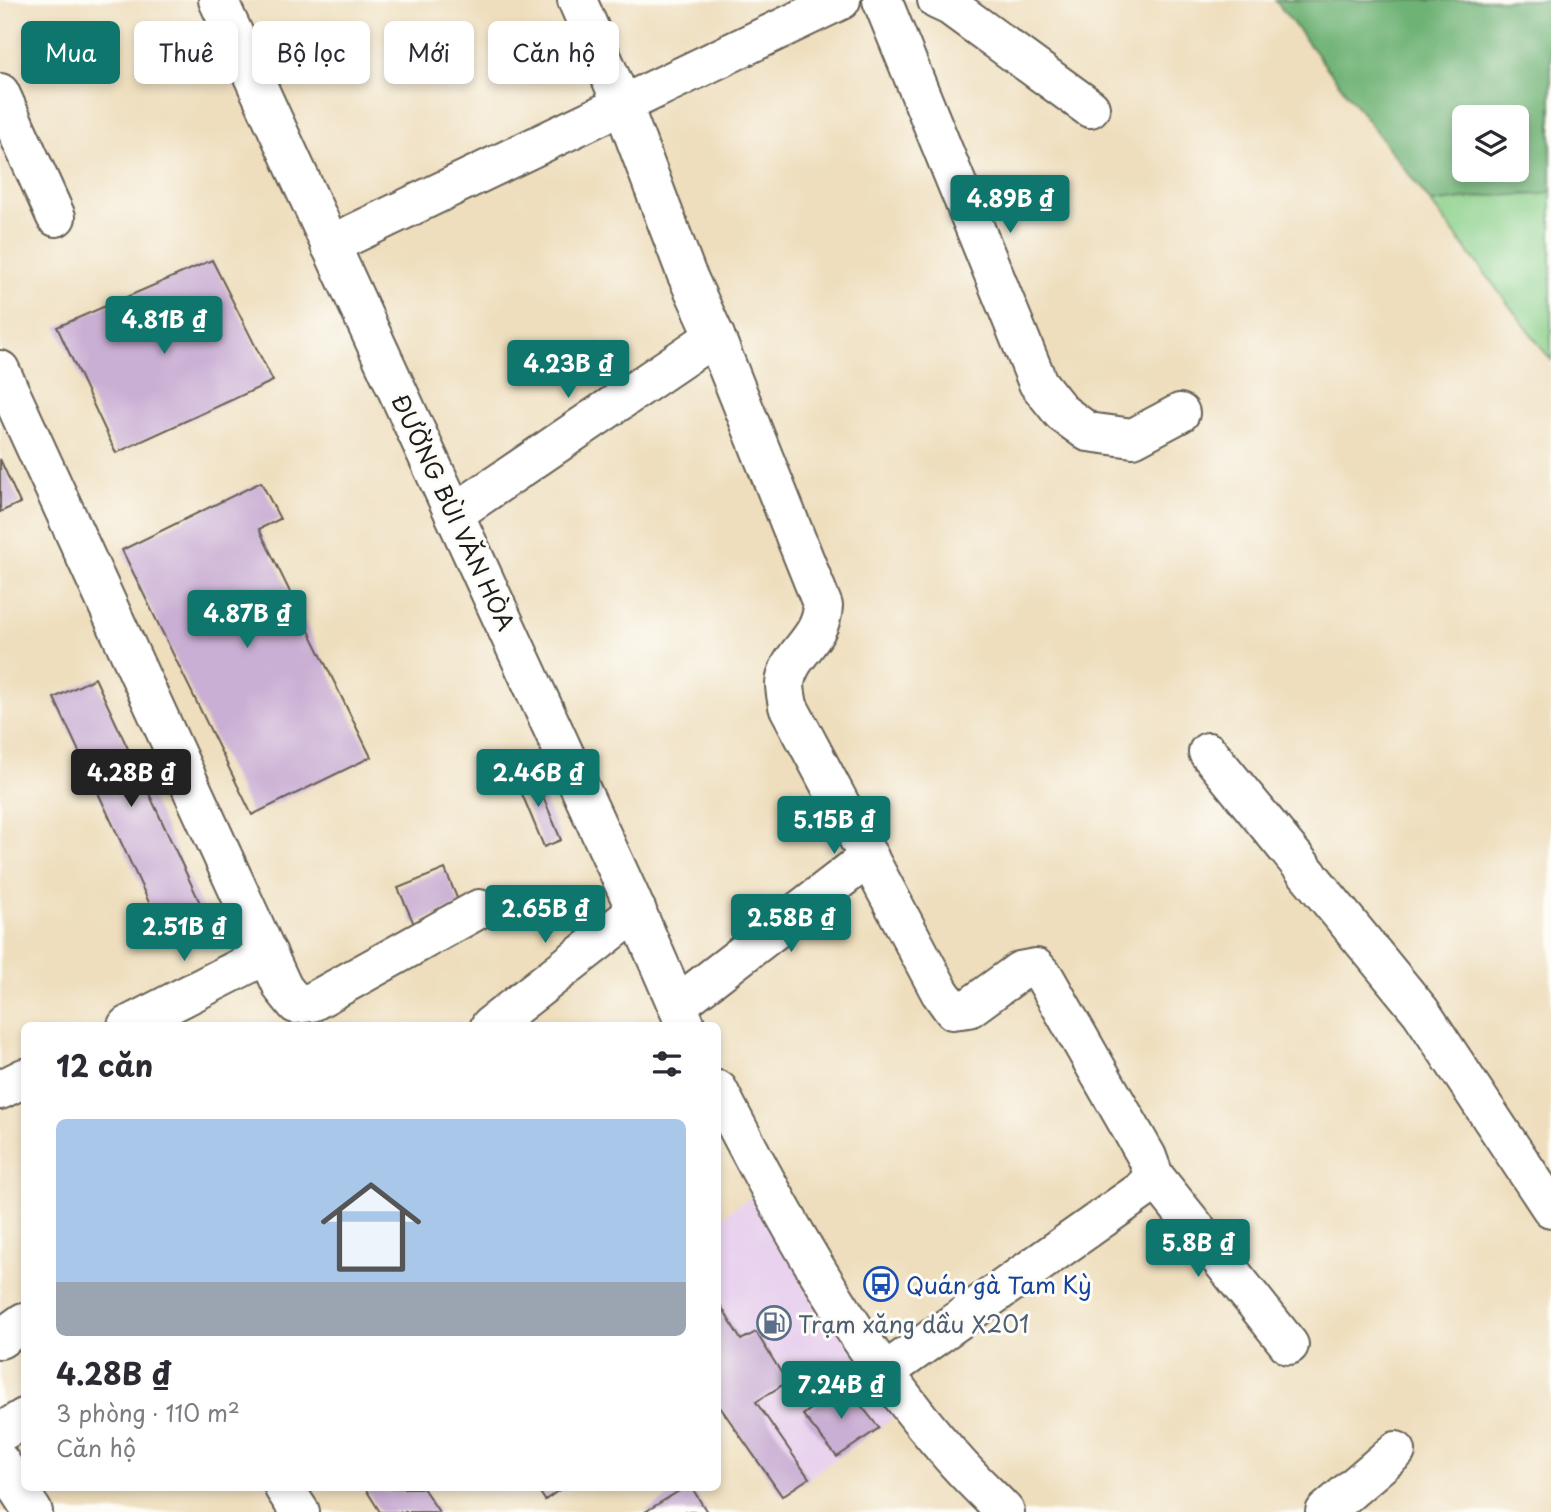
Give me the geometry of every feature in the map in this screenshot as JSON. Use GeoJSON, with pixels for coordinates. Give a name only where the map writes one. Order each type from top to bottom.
{"type":"FeatureCollection","features":[{"type":"Feature","properties":{"kind":"street","name":"ĐƯỜNG BÙI VĂN HÒA"},"geometry":{"type":"LineString","coordinates":[[218,0],[637,911],[682,1015]]}},
{"type":"Feature","properties":{"kind":"street"},"geometry":{"type":"LineString","coordinates":[[577,0],[623,106],[687,273],[715,336],[823,606],[817,632],[792,662],[785,684],[788,706],[940,992],[953,1010],[969,1008],[1020,971],[1036,968],[1045,978],[1147,1157],[1154,1176],[1289,1345]]}},
{"type":"Feature","properties":{"kind":"street"},"geometry":{"type":"LineString","coordinates":[[330,245],[841,0]]}},
{"type":"Feature","properties":{"kind":"street"},"geometry":{"type":"LineString","coordinates":[[882,0],[1038,383],[1062,413],[1088,432],[1133,438],[1180,413]]}},
{"type":"Feature","properties":{"kind":"street"},"geometry":{"type":"LineString","coordinates":[[937,0],[950,6],[1090,108]]}},
{"type":"Feature","properties":{"kind":"street"},"geometry":{"type":"LineString","coordinates":[[0,93],[56,217]]}},
{"type":"Feature","properties":{"kind":"street"},"geometry":{"type":"LineString","coordinates":[[455,513],[715,336]]}},
{"type":"Feature","properties":{"kind":"street"},"geometry":{"type":"LineString","coordinates":[[0,370],[283,988],[296,1004],[312,1002],[479,909]]}},
{"type":"Feature","properties":{"kind":"street"},"geometry":{"type":"LineString","coordinates":[[1208,752],[1421,1013],[1551,1208]]}},
{"type":"Feature","properties":{"kind":"street"},"geometry":{"type":"LineString","coordinates":[[682,1015],[869,857]]}},
{"type":"Feature","properties":{"kind":"street"},"geometry":{"type":"LineString","coordinates":[[495,1022],[637,911]]}},
{"type":"Feature","properties":{"kind":"street"},"geometry":{"type":"LineString","coordinates":[[135,1022],[268,954]]}},
{"type":"Feature","properties":{"kind":"street"},"geometry":{"type":"LineString","coordinates":[[0,1090],[21,1080]]}},
{"type":"Feature","properties":{"kind":"street"},"geometry":{"type":"LineString","coordinates":[[721,1095],[828,1289],[885,1372],[953,1458],[1005,1512]]}},
{"type":"Feature","properties":{"kind":"street"},"geometry":{"type":"LineString","coordinates":[[885,1372],[1141,1191],[1154,1176]]}},
{"type":"Feature","properties":{"kind":"street"},"geometry":{"type":"LineString","coordinates":[[0,1339],[21,1324]]}},
{"type":"Feature","properties":{"kind":"street"},"geometry":{"type":"LineString","coordinates":[[0,1433],[21,1420]]}},
{"type":"Feature","properties":{"kind":"street"},"geometry":{"type":"LineString","coordinates":[[1325,1512],[1396,1451]]}},
{"type":"Feature","properties":{"kind":"street"},"geometry":{"type":"LineString","coordinates":[[0,1462],[33,1512]]}},
{"type":"Feature","properties":{"kind":"street"},"geometry":{"type":"LineString","coordinates":[[286,1491],[300,1512]]}},
{"type":"Feature","properties":{"kind":"shaded area","name":"Trạm xăng dầu X201"},"geometry":{"type":"Polygon","coordinates":[[[754,1195],[897,1415],[809,1478],[721,1352],[721,1217],[754,1195]]]}},
{"type":"Feature","properties":{"kind":"green space"},"geometry":{"type":"Polygon","coordinates":[[[1275,0],[1551,0],[1551,191],[1543,194],[1487,196],[1431,203],[1275,0]]]}},
{"type":"Feature","properties":{"kind":"green space"},"geometry":{"type":"Polygon","coordinates":[[[1551,191],[1551,360],[1431,203],[1487,196],[1543,194],[1551,191]]]}},
{"type":"Feature","properties":{"kind":"building"},"geometry":{"type":"Polygon","coordinates":[[[212,260],[273,381],[116,453],[57,327],[212,260]]]}},
{"type":"Feature","properties":{"kind":"building"},"geometry":{"type":"Polygon","coordinates":[[[0,459],[20,503],[0,512],[0,459]]]}},
{"type":"Feature","properties":{"kind":"building"},"geometry":{"type":"Polygon","coordinates":[[[261,482],[280,519],[259,529],[371,757],[252,815],[122,550],[261,482]]]}},
{"type":"Feature","properties":{"kind":"building"},"geometry":{"type":"Polygon","coordinates":[[[95,678],[208,920],[166,939],[54,698],[95,678]]]}},
{"type":"Feature","properties":{"kind":"building"},"geometry":{"type":"Polygon","coordinates":[[[532,770],[561,840],[544,847],[515,777],[532,770]]]}},
{"type":"Feature","properties":{"kind":"building"},"geometry":{"type":"Polygon","coordinates":[[[445,869],[460,905],[414,924],[398,888],[445,869]]]}},
{"type":"Feature","properties":{"kind":"building"},"geometry":{"type":"Polygon","coordinates":[[[721,1306],[741,1340],[756,1332],[787,1382],[756,1402],[809,1478],[782,1496],[721,1408],[721,1306]]]}},
{"type":"Feature","properties":{"kind":"building"},"geometry":{"type":"Polygon","coordinates":[[[844,1384],[879,1428],[837,1457],[803,1415],[844,1384]]]}},
{"type":"Feature","properties":{"kind":"building"},"geometry":{"type":"Polygon","coordinates":[[[367,1491],[425,1491],[439,1512],[380,1512],[367,1491]]]}},
{"type":"Feature","properties":{"kind":"building"},"geometry":{"type":"Polygon","coordinates":[[[539,1491],[558,1491],[545,1500],[539,1491]]]}},
{"type":"Feature","properties":{"kind":"building"},"geometry":{"type":"Polygon","coordinates":[[[679,1491],[694,1491],[707,1512],[645,1512],[679,1491]]]}},
{"type":"Feature","properties":{"kind":"place","name":"Quán gà Tam Kỳ"},"geometry":{"type":"Point","coordinates":[881,1284]}},
{"type":"Feature","properties":{"kind":"place","name":"Trạm xăng dầu X201"},"geometry":{"type":"Point","coordinates":[774,1323]}}]}
